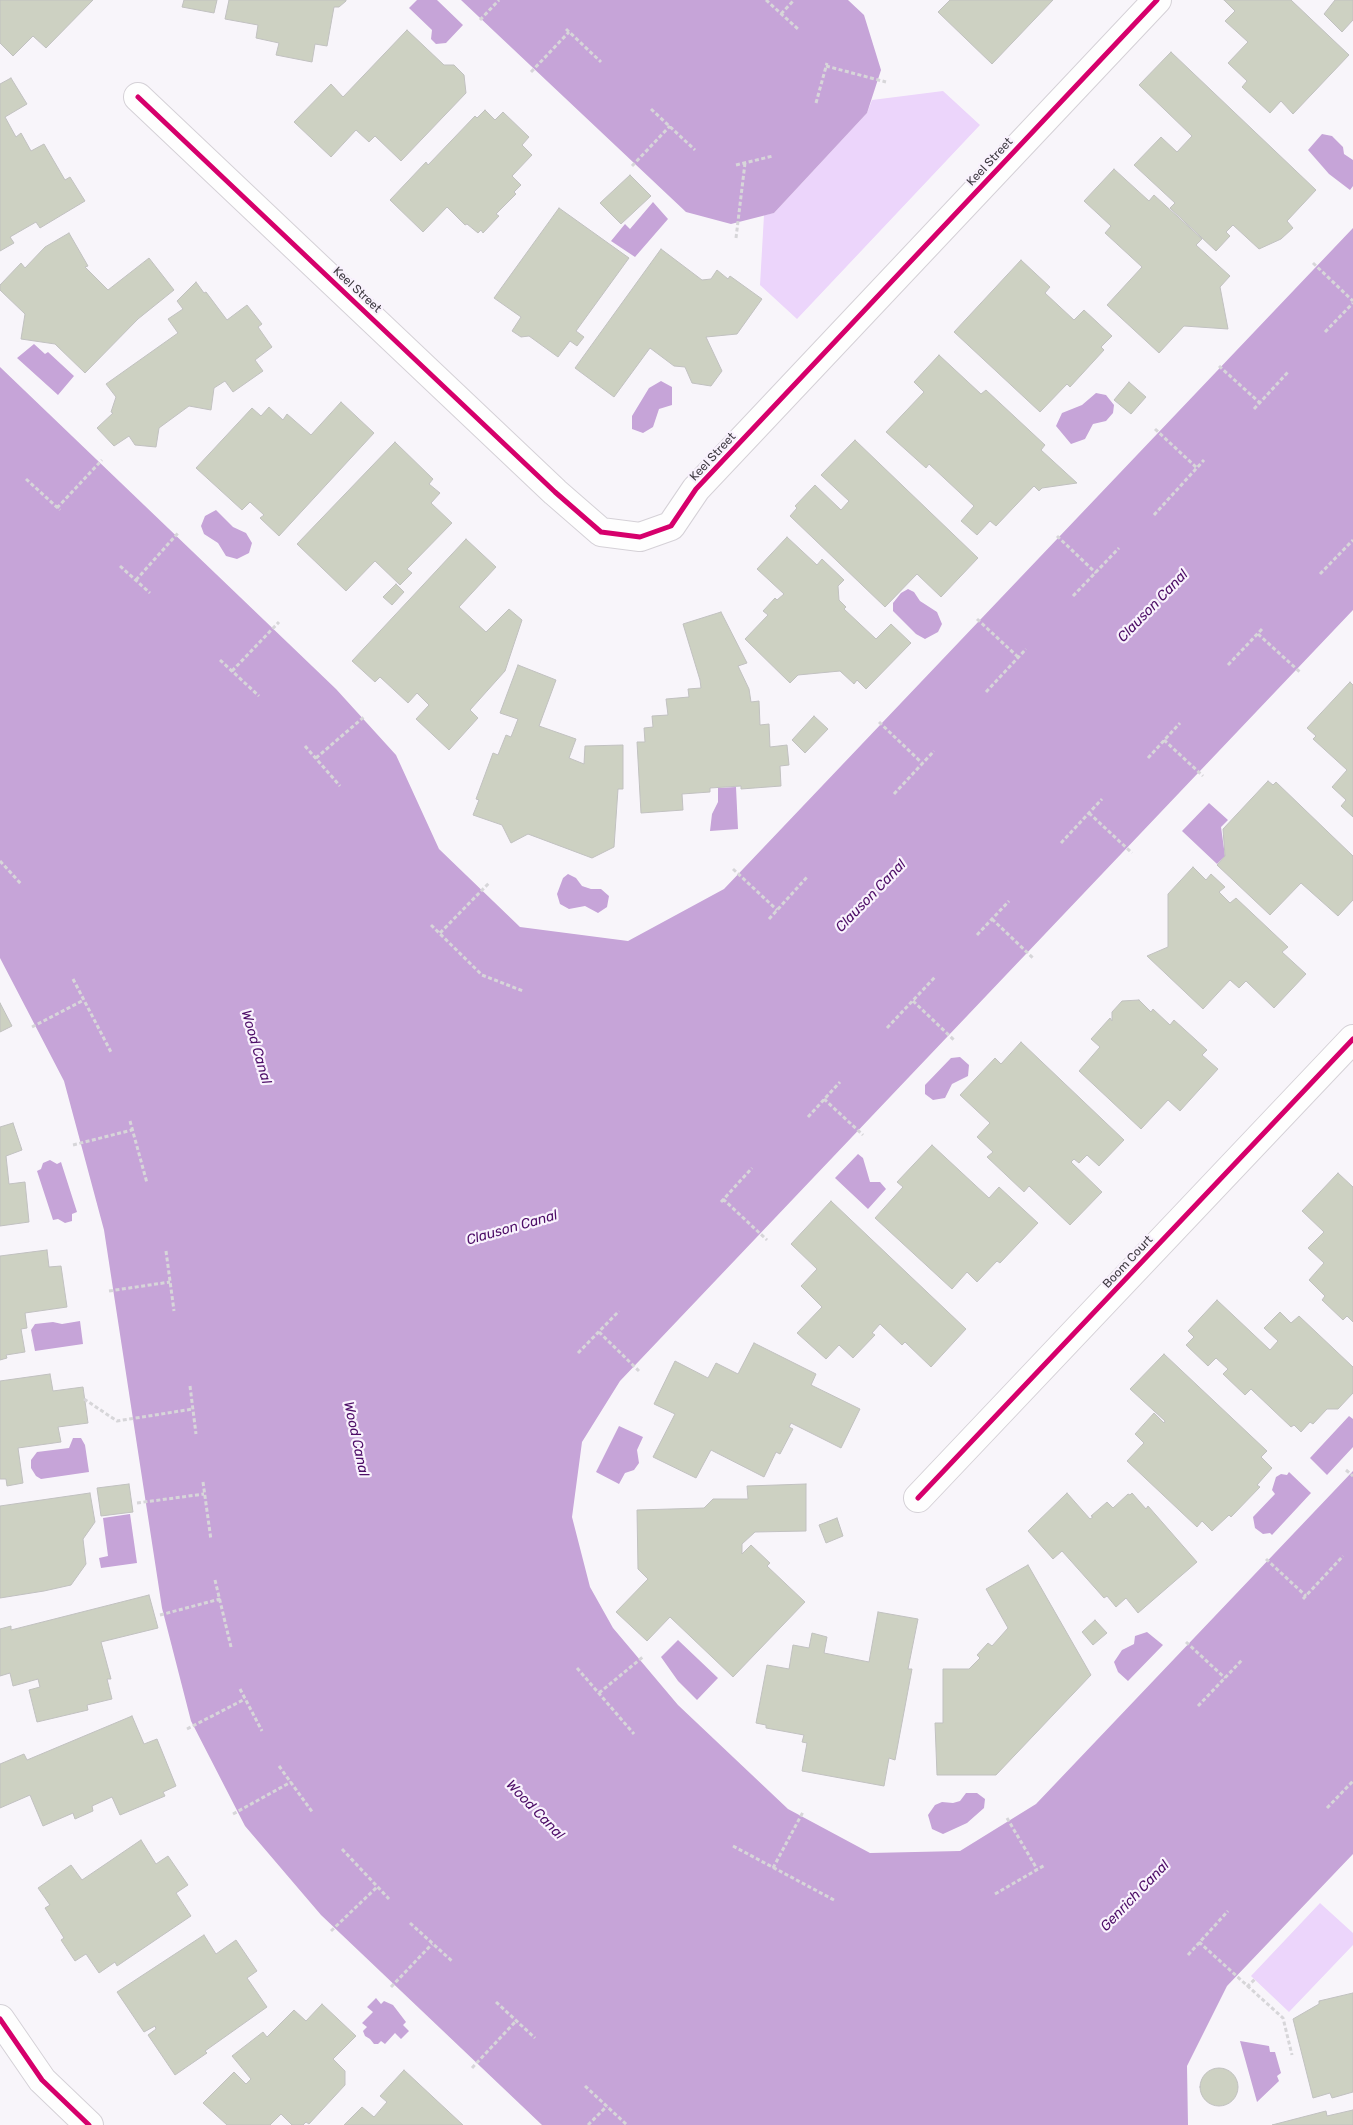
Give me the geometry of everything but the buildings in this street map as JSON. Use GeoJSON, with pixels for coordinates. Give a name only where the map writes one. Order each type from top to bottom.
{"type":"FeatureCollection","features":[{"type":"Feature","properties":{"kind":"street","name":"Keel Street"},"geometry":{"type":"LineString","coordinates":[[138,97],[555,492],[601,532],[640,537],[671,526],[696,489],[1157,0]]}},
{"type":"Feature","properties":{"kind":"street","name":"Boom Court"},"geometry":{"type":"LineString","coordinates":[[918,1498],[1353,1039]]}},
{"type":"Feature","properties":{"kind":"street"},"geometry":{"type":"LineString","coordinates":[[0,2019],[42,2080],[89,2125]]}},
{"type":"Feature","properties":{"kind":"path"},"geometry":{"type":"LineString","coordinates":[[480,20],[499,0]]}},
{"type":"Feature","properties":{"kind":"path"},"geometry":{"type":"LineString","coordinates":[[766,0],[798,30]]}},
{"type":"Feature","properties":{"kind":"path"},"geometry":{"type":"LineString","coordinates":[[781,14],[794,0]]}},
{"type":"Feature","properties":{"kind":"path"},"geometry":{"type":"LineString","coordinates":[[531,72],[568,30],[601,62]]}},
{"type":"Feature","properties":{"kind":"path"},"geometry":{"type":"LineString","coordinates":[[816,103],[826,65],[886,82]]}},
{"type":"Feature","properties":{"kind":"path"},"geometry":{"type":"LineString","coordinates":[[651,109],[695,150]]}},
{"type":"Feature","properties":{"kind":"path"},"geometry":{"type":"LineString","coordinates":[[632,166],[670,126]]}},
{"type":"Feature","properties":{"kind":"path"},"geometry":{"type":"LineString","coordinates":[[736,165],[773,156]]}},
{"type":"Feature","properties":{"kind":"path"},"geometry":{"type":"LineString","coordinates":[[736,238],[745,164]]}},
{"type":"Feature","properties":{"kind":"path"},"geometry":{"type":"LineString","coordinates":[[1313,264],[1353,302],[1325,332]]}},
{"type":"Feature","properties":{"kind":"path"},"geometry":{"type":"LineString","coordinates":[[1219,366],[1260,403]]}},
{"type":"Feature","properties":{"kind":"path"},"geometry":{"type":"LineString","coordinates":[[1254,409],[1289,371]]}},
{"type":"Feature","properties":{"kind":"path"},"geometry":{"type":"LineString","coordinates":[[1155,429],[1197,468]]}},
{"type":"Feature","properties":{"kind":"path"},"geometry":{"type":"LineString","coordinates":[[26,479],[58,509],[102,460]]}},
{"type":"Feature","properties":{"kind":"path"},"geometry":{"type":"LineString","coordinates":[[1154,515],[1204,460]]}},
{"type":"Feature","properties":{"kind":"path"},"geometry":{"type":"LineString","coordinates":[[136,580],[178,533]]}},
{"type":"Feature","properties":{"kind":"path"},"geometry":{"type":"LineString","coordinates":[[1057,536],[1096,573]]}},
{"type":"Feature","properties":{"kind":"path"},"geometry":{"type":"LineString","coordinates":[[1320,574],[1353,540]]}},
{"type":"Feature","properties":{"kind":"path"},"geometry":{"type":"LineString","coordinates":[[1073,596],[1120,548]]}},
{"type":"Feature","properties":{"kind":"path"},"geometry":{"type":"LineString","coordinates":[[120,566],[150,593]]}},
{"type":"Feature","properties":{"kind":"path"},"geometry":{"type":"LineString","coordinates":[[977,619],[1018,657]]}},
{"type":"Feature","properties":{"kind":"path"},"geometry":{"type":"LineString","coordinates":[[232,671],[279,622]]}},
{"type":"Feature","properties":{"kind":"path"},"geometry":{"type":"LineString","coordinates":[[1228,665],[1262,629]]}},
{"type":"Feature","properties":{"kind":"path"},"geometry":{"type":"LineString","coordinates":[[1258,634],[1300,673]]}},
{"type":"Feature","properties":{"kind":"path"},"geometry":{"type":"LineString","coordinates":[[986,692],[1026,649]]}},
{"type":"Feature","properties":{"kind":"path"},"geometry":{"type":"LineString","coordinates":[[220,660],[259,696]]}},
{"type":"Feature","properties":{"kind":"path"},"geometry":{"type":"LineString","coordinates":[[316,758],[365,716]]}},
{"type":"Feature","properties":{"kind":"path"},"geometry":{"type":"LineString","coordinates":[[880,722],[923,764]]}},
{"type":"Feature","properties":{"kind":"path"},"geometry":{"type":"LineString","coordinates":[[1148,758],[1180,723]]}},
{"type":"Feature","properties":{"kind":"path"},"geometry":{"type":"LineString","coordinates":[[1164,740],[1203,776]]}},
{"type":"Feature","properties":{"kind":"path"},"geometry":{"type":"LineString","coordinates":[[305,746],[340,786]]}},
{"type":"Feature","properties":{"kind":"path"},"geometry":{"type":"LineString","coordinates":[[894,794],[934,752]]}},
{"type":"Feature","properties":{"kind":"path"},"geometry":{"type":"LineString","coordinates":[[1061,842],[1102,799]]}},
{"type":"Feature","properties":{"kind":"path"},"geometry":{"type":"LineString","coordinates":[[1089,813],[1132,853]]}},
{"type":"Feature","properties":{"kind":"path"},"geometry":{"type":"LineString","coordinates":[[1,863],[22,885]]}},
{"type":"Feature","properties":{"kind":"path"},"geometry":{"type":"LineString","coordinates":[[733,869],[777,910]]}},
{"type":"Feature","properties":{"kind":"path"},"geometry":{"type":"LineString","coordinates":[[769,919],[808,876]]}},
{"type":"Feature","properties":{"kind":"path"},"geometry":{"type":"LineString","coordinates":[[440,933],[489,883]]}},
{"type":"Feature","properties":{"kind":"path"},"geometry":{"type":"LineString","coordinates":[[977,935],[1009,901]]}},
{"type":"Feature","properties":{"kind":"path"},"geometry":{"type":"LineString","coordinates":[[992,918],[1033,958]]}},
{"type":"Feature","properties":{"kind":"path"},"geometry":{"type":"LineString","coordinates":[[431,925],[482,975],[523,991]]}},
{"type":"Feature","properties":{"kind":"path"},"geometry":{"type":"LineString","coordinates":[[887,1028],[935,977]]}},
{"type":"Feature","properties":{"kind":"path"},"geometry":{"type":"LineString","coordinates":[[73,979],[112,1054]]}},
{"type":"Feature","properties":{"kind":"path"},"geometry":{"type":"LineString","coordinates":[[32,1027],[84,1000]]}},
{"type":"Feature","properties":{"kind":"path"},"geometry":{"type":"LineString","coordinates":[[913,1001],[954,1040]]}},
{"type":"Feature","properties":{"kind":"path"},"geometry":{"type":"LineString","coordinates":[[808,1117],[840,1082]]}},
{"type":"Feature","properties":{"kind":"path"},"geometry":{"type":"LineString","coordinates":[[824,1100],[863,1134]]}},
{"type":"Feature","properties":{"kind":"path"},"geometry":{"type":"LineString","coordinates":[[130,1121],[147,1183]]}},
{"type":"Feature","properties":{"kind":"path"},"geometry":{"type":"LineString","coordinates":[[73,1145],[132,1130]]}},
{"type":"Feature","properties":{"kind":"path"},"geometry":{"type":"LineString","coordinates":[[752,1168],[722,1201],[766,1240]]}},
{"type":"Feature","properties":{"kind":"path"},"geometry":{"type":"LineString","coordinates":[[166,1252],[174,1311]]}},
{"type":"Feature","properties":{"kind":"path"},"geometry":{"type":"LineString","coordinates":[[109,1291],[170,1282]]}},
{"type":"Feature","properties":{"kind":"path"},"geometry":{"type":"LineString","coordinates":[[578,1353],[619,1311]]}},
{"type":"Feature","properties":{"kind":"path"},"geometry":{"type":"LineString","coordinates":[[598,1332],[639,1371]]}},
{"type":"Feature","properties":{"kind":"path"},"geometry":{"type":"LineString","coordinates":[[190,1386],[196,1434]]}},
{"type":"Feature","properties":{"kind":"path"},"geometry":{"type":"LineString","coordinates":[[84,1399],[117,1421],[193,1409]]}},
{"type":"Feature","properties":{"kind":"path"},"geometry":{"type":"LineString","coordinates":[[1346,1470],[1353,1476]]}},
{"type":"Feature","properties":{"kind":"path"},"geometry":{"type":"LineString","coordinates":[[203,1482],[211,1540]]}},
{"type":"Feature","properties":{"kind":"path"},"geometry":{"type":"LineString","coordinates":[[137,1503],[204,1494]]}},
{"type":"Feature","properties":{"kind":"path"},"geometry":{"type":"LineString","coordinates":[[1303,1599],[1343,1556]]}},
{"type":"Feature","properties":{"kind":"path"},"geometry":{"type":"LineString","coordinates":[[1266,1559],[1306,1596]]}},
{"type":"Feature","properties":{"kind":"path"},"geometry":{"type":"LineString","coordinates":[[216,1580],[231,1646]]}},
{"type":"Feature","properties":{"kind":"path"},"geometry":{"type":"LineString","coordinates":[[160,1615],[220,1599]]}},
{"type":"Feature","properties":{"kind":"path"},"geometry":{"type":"LineString","coordinates":[[1186,1642],[1225,1678]]}},
{"type":"Feature","properties":{"kind":"path"},"geometry":{"type":"LineString","coordinates":[[599,1693],[644,1656]]}},
{"type":"Feature","properties":{"kind":"path"},"geometry":{"type":"LineString","coordinates":[[1198,1706],[1242,1660]]}},
{"type":"Feature","properties":{"kind":"path"},"geometry":{"type":"LineString","coordinates":[[577,1668],[634,1734]]}},
{"type":"Feature","properties":{"kind":"path"},"geometry":{"type":"LineString","coordinates":[[240,1689],[262,1731]]}},
{"type":"Feature","properties":{"kind":"path"},"geometry":{"type":"LineString","coordinates":[[187,1729],[245,1699]]}},
{"type":"Feature","properties":{"kind":"path"},"geometry":{"type":"LineString","coordinates":[[279,1766],[313,1813]]}},
{"type":"Feature","properties":{"kind":"path"},"geometry":{"type":"LineString","coordinates":[[1327,1808],[1353,1781]]}},
{"type":"Feature","properties":{"kind":"path"},"geometry":{"type":"LineString","coordinates":[[234,1814],[291,1782]]}},
{"type":"Feature","properties":{"kind":"path"},"geometry":{"type":"LineString","coordinates":[[773,1868],[803,1812]]}},
{"type":"Feature","properties":{"kind":"path"},"geometry":{"type":"LineString","coordinates":[[1006,1818],[1037,1869]]}},
{"type":"Feature","properties":{"kind":"path"},"geometry":{"type":"LineString","coordinates":[[732,1846],[834,1900]]}},
{"type":"Feature","properties":{"kind":"path"},"geometry":{"type":"LineString","coordinates":[[342,1849],[389,1899]]}},
{"type":"Feature","properties":{"kind":"path"},"geometry":{"type":"LineString","coordinates":[[995,1894],[1045,1865]]}},
{"type":"Feature","properties":{"kind":"path"},"geometry":{"type":"LineString","coordinates":[[330,1931],[377,1887]]}},
{"type":"Feature","properties":{"kind":"path"},"geometry":{"type":"LineString","coordinates":[[1188,1955],[1228,1911]]}},
{"type":"Feature","properties":{"kind":"path"},"geometry":{"type":"LineString","coordinates":[[410,1923],[453,1962]]}},
{"type":"Feature","properties":{"kind":"path"},"geometry":{"type":"LineString","coordinates":[[1200,1942],[1283,2018],[1292,2055]]}},
{"type":"Feature","properties":{"kind":"path"},"geometry":{"type":"LineString","coordinates":[[391,1987],[432,1944]]}},
{"type":"Feature","properties":{"kind":"path"},"geometry":{"type":"LineString","coordinates":[[1248,1987],[1254,1979]]}},
{"type":"Feature","properties":{"kind":"path"},"geometry":{"type":"LineString","coordinates":[[496,2002],[535,2038]]}},
{"type":"Feature","properties":{"kind":"path"},"geometry":{"type":"LineString","coordinates":[[472,2068],[516,2021]]}},
{"type":"Feature","properties":{"kind":"path"},"geometry":{"type":"LineString","coordinates":[[585,2086],[626,2125]]}},
{"type":"Feature","properties":{"kind":"path"},"geometry":{"type":"LineString","coordinates":[[588,2125],[607,2106]]}},
{"type":"Feature","properties":{"kind":"shaded area"},"geometry":{"type":"Polygon","coordinates":[[[943,91],[980,125],[797,319],[760,285],[764,215],[774,213],[867,113],[872,100],[943,91]]]}},
{"type":"Feature","properties":{"kind":"shaded area"},"geometry":{"type":"Polygon","coordinates":[[[1320,1903],[1353,1933],[1353,1945],[1289,2012],[1251,1976],[1320,1903]]]}},
{"type":"Feature","properties":{"kind":"water"},"geometry":{"type":"Polygon","coordinates":[[[417,0],[437,0],[463,25],[446,43],[436,44],[431,39],[432,30],[409,8],[417,0]]]}},
{"type":"Feature","properties":{"kind":"water"},"geometry":{"type":"Polygon","coordinates":[[[461,0],[848,0],[864,15],[881,70],[867,113],[774,213],[731,224],[686,212],[461,0]]]}},
{"type":"Feature","properties":{"kind":"water"},"geometry":{"type":"Polygon","coordinates":[[[1322,134],[1332,136],[1343,147],[1344,154],[1353,160],[1353,186],[1350,190],[1329,174],[1308,150],[1322,134]]]}},
{"type":"Feature","properties":{"kind":"water"},"geometry":{"type":"Polygon","coordinates":[[[653,202],[668,219],[635,257],[611,241],[625,224],[630,229],[653,202]]]}},
{"type":"Feature","properties":{"kind":"water"},"geometry":{"type":"Polygon","coordinates":[[[1353,228],[1353,610],[620,1381],[582,1442],[572,1517],[590,1587],[613,1628],[678,1705],[788,1809],[870,1853],[960,1851],[1036,1804],[1353,1471],[1353,1854],[1227,1986],[1187,2066],[1188,2125],[542,2125],[321,1915],[245,1826],[191,1721],[162,1608],[104,1230],[64,1081],[0,958],[0,367],[336,689],[396,755],[439,849],[520,927],[628,941],[724,889],[1353,228]]]}},
{"type":"Feature","properties":{"kind":"water"},"geometry":{"type":"Polygon","coordinates":[[[34,344],[45,354],[48,352],[74,376],[58,395],[17,358],[34,344]]]}},
{"type":"Feature","properties":{"kind":"water"},"geometry":{"type":"Polygon","coordinates":[[[661,381],[672,387],[672,405],[659,409],[653,427],[643,433],[632,429],[632,416],[649,388],[661,381]]]}},
{"type":"Feature","properties":{"kind":"water"},"geometry":{"type":"Polygon","coordinates":[[[1096,393],[1106,395],[1114,405],[1113,413],[1106,421],[1093,424],[1085,439],[1071,444],[1056,426],[1062,413],[1082,405],[1096,393]]]}},
{"type":"Feature","properties":{"kind":"water"},"geometry":{"type":"Polygon","coordinates":[[[216,510],[233,527],[246,533],[252,543],[249,553],[237,559],[226,556],[218,543],[204,534],[201,526],[205,516],[216,510]]]}},
{"type":"Feature","properties":{"kind":"water"},"geometry":{"type":"Polygon","coordinates":[[[908,589],[914,592],[920,601],[937,612],[942,624],[938,632],[925,639],[916,634],[893,611],[893,603],[901,593],[908,589]]]}},
{"type":"Feature","properties":{"kind":"water"},"geometry":{"type":"Polygon","coordinates":[[[736,787],[738,829],[710,831],[712,814],[718,802],[718,788],[736,787]]]}},
{"type":"Feature","properties":{"kind":"water"},"geometry":{"type":"Polygon","coordinates":[[[1209,803],[1228,820],[1221,827],[1225,856],[1217,864],[1182,831],[1209,803]]]}},
{"type":"Feature","properties":{"kind":"water"},"geometry":{"type":"Polygon","coordinates":[[[568,874],[576,878],[582,886],[591,889],[601,889],[609,896],[607,907],[598,913],[585,906],[569,909],[560,904],[557,894],[563,878],[568,874]]]}},
{"type":"Feature","properties":{"kind":"water"},"geometry":{"type":"Polygon","coordinates":[[[960,1057],[969,1065],[968,1076],[952,1084],[945,1098],[933,1100],[925,1094],[925,1085],[951,1058],[960,1057]]]}},
{"type":"Feature","properties":{"kind":"water"},"geometry":{"type":"Polygon","coordinates":[[[858,1154],[863,1158],[870,1182],[880,1182],[886,1189],[868,1209],[835,1178],[858,1154]]]}},
{"type":"Feature","properties":{"kind":"water"},"geometry":{"type":"Polygon","coordinates":[[[50,1160],[57,1164],[61,1162],[77,1212],[72,1214],[72,1221],[65,1223],[58,1219],[53,1220],[37,1171],[41,1169],[43,1163],[50,1160]]]}},
{"type":"Feature","properties":{"kind":"water"},"geometry":{"type":"Polygon","coordinates":[[[80,1321],[83,1344],[35,1351],[31,1330],[35,1324],[53,1322],[62,1324],[80,1321]]]}},
{"type":"Feature","properties":{"kind":"water"},"geometry":{"type":"Polygon","coordinates":[[[1349,1416],[1353,1419],[1353,1447],[1327,1475],[1310,1458],[1349,1416]]]}},
{"type":"Feature","properties":{"kind":"water"},"geometry":{"type":"Polygon","coordinates":[[[619,1426],[643,1437],[637,1450],[639,1463],[634,1470],[625,1473],[619,1484],[596,1472],[619,1426]]]}},
{"type":"Feature","properties":{"kind":"water"},"geometry":{"type":"Polygon","coordinates":[[[73,1438],[81,1438],[85,1445],[89,1472],[41,1479],[36,1476],[31,1468],[31,1460],[37,1452],[69,1448],[73,1438]]]}},
{"type":"Feature","properties":{"kind":"water"},"geometry":{"type":"Polygon","coordinates":[[[1289,1472],[1311,1493],[1272,1535],[1270,1533],[1263,1534],[1255,1528],[1253,1517],[1275,1494],[1272,1490],[1276,1477],[1281,1474],[1287,1475],[1289,1472]]]}},
{"type":"Feature","properties":{"kind":"water"},"geometry":{"type":"Polygon","coordinates":[[[130,1514],[137,1563],[101,1568],[99,1558],[108,1556],[103,1518],[130,1514]]]}},
{"type":"Feature","properties":{"kind":"water"},"geometry":{"type":"Polygon","coordinates":[[[1147,1632],[1163,1645],[1128,1681],[1118,1672],[1114,1662],[1122,1650],[1134,1644],[1135,1636],[1147,1632]]]}},
{"type":"Feature","properties":{"kind":"water"},"geometry":{"type":"Polygon","coordinates":[[[678,1640],[718,1678],[697,1700],[678,1681],[661,1657],[678,1640]]]}},
{"type":"Feature","properties":{"kind":"water"},"geometry":{"type":"Polygon","coordinates":[[[966,1793],[977,1793],[985,1799],[984,1808],[967,1823],[943,1834],[932,1829],[928,1815],[935,1805],[942,1802],[953,1803],[960,1801],[966,1793]]]}},
{"type":"Feature","properties":{"kind":"water"},"geometry":{"type":"Polygon","coordinates":[[[376,1998],[381,2004],[384,2001],[393,2005],[406,2022],[403,2025],[409,2031],[401,2039],[395,2033],[385,2044],[381,2041],[378,2044],[374,2044],[365,2036],[363,2031],[367,2027],[362,2023],[373,2012],[367,2007],[376,1998]]]}},
{"type":"Feature","properties":{"kind":"water"},"geometry":{"type":"Polygon","coordinates":[[[1240,2041],[1269,2046],[1270,2052],[1275,2052],[1281,2073],[1277,2076],[1279,2081],[1257,2102],[1240,2041]]]}},
{"type":"Feature","properties":{"kind":"cycle path"},"geometry":{"type":"LineString","coordinates":[[138,97],[555,492],[601,532],[640,537],[671,526],[696,489],[1157,0]]}},
{"type":"Feature","properties":{"kind":"cycle path"},"geometry":{"type":"LineString","coordinates":[[918,1498],[1353,1039]]}},
{"type":"Feature","properties":{"kind":"cycle path"},"geometry":{"type":"LineString","coordinates":[[0,2019],[42,2080],[89,2125]]}},
{"type":"Feature","properties":{"kind":"water label","name":"Clauson Canal"},"geometry":{"type":"Point","coordinates":[1153,606]}},
{"type":"Feature","properties":{"kind":"water label","name":"Clauson Canal"},"geometry":{"type":"Point","coordinates":[871,896]}},
{"type":"Feature","properties":{"kind":"water label","name":"Wood Canal"},"geometry":{"type":"Point","coordinates":[256,1047]}},
{"type":"Feature","properties":{"kind":"water label","name":"Clauson Canal"},"geometry":{"type":"Point","coordinates":[512,1228]}},
{"type":"Feature","properties":{"kind":"water label","name":"Wood Canal"},"geometry":{"type":"Point","coordinates":[356,1439]}},
{"type":"Feature","properties":{"kind":"water label","name":"Wood Canal"},"geometry":{"type":"Point","coordinates":[535,1810]}},
{"type":"Feature","properties":{"kind":"water label","name":"Genrich Canal"},"geometry":{"type":"Point","coordinates":[1135,1896]}}]}
